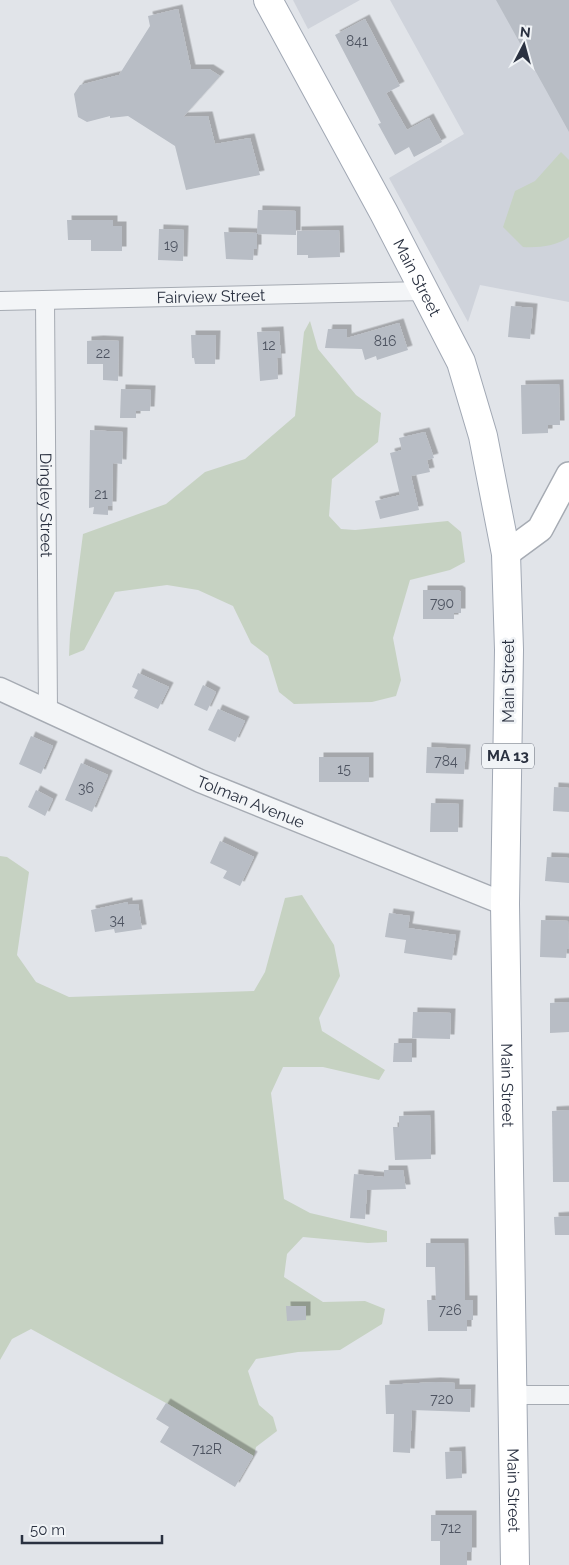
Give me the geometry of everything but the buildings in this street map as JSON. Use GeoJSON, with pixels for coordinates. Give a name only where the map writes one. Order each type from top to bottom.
{"type":"FeatureCollection","features":[{"type":"Feature","properties":{"kind":"main road","name":"Main Street"},"geometry":{"type":"LineString","coordinates":[[268,0],[384,214],[461,362],[484,436],[506,554],[509,659],[505,904],[514,1395],[515,1565]]}},
{"type":"Feature","properties":{"kind":"main road"},"geometry":{"type":"LineString","coordinates":[[506,554],[540,529],[569,476]]}},
{"type":"Feature","properties":{"kind":"street","name":"Fairview Street"},"geometry":{"type":"LineString","coordinates":[[0,301],[423,291]]}},
{"type":"Feature","properties":{"kind":"street","name":"Dingley Street"},"geometry":{"type":"LineString","coordinates":[[46,300],[48,711]]}},
{"type":"Feature","properties":{"kind":"street","name":"Tolman Avenue"},"geometry":{"type":"LineString","coordinates":[[0,690],[200,781],[505,904]]}},
{"type":"Feature","properties":{"kind":"street"},"geometry":{"type":"LineString","coordinates":[[514,1395],[569,1395]]}},
{"type":"Feature","properties":{"kind":"shaded area"},"geometry":{"type":"Polygon","coordinates":[[[293,0],[360,0],[308,29],[293,0]]]}},
{"type":"Feature","properties":{"kind":"shaded area"},"geometry":{"type":"Polygon","coordinates":[[[390,0],[569,0],[569,302],[480,285],[468,322],[389,178],[464,134],[390,0]]]}},
{"type":"Feature","properties":{"kind":"green space"},"geometry":{"type":"Polygon","coordinates":[[[561,152],[569,160],[569,237],[547,246],[523,247],[503,227],[515,191],[535,181],[561,152]]]}},
{"type":"Feature","properties":{"kind":"green space"},"geometry":{"type":"Polygon","coordinates":[[[310,321],[318,349],[356,395],[381,413],[378,442],[332,479],[329,516],[341,529],[355,530],[448,521],[461,532],[465,562],[450,570],[410,580],[393,638],[401,680],[396,696],[372,702],[294,704],[279,692],[268,656],[251,643],[233,606],[198,590],[167,585],[115,592],[84,650],[69,656],[70,634],[83,534],[166,504],[205,472],[245,459],[295,416],[304,332],[310,321]]]}},
{"type":"Feature","properties":{"kind":"green space"},"geometry":{"type":"Polygon","coordinates":[[[0,856],[7,857],[29,872],[17,955],[36,982],[69,997],[254,991],[265,972],[285,898],[302,895],[334,945],[340,976],[319,1018],[322,1031],[385,1070],[379,1080],[323,1067],[283,1067],[271,1093],[284,1199],[310,1213],[387,1231],[387,1242],[368,1243],[303,1237],[287,1254],[284,1277],[323,1302],[365,1301],[385,1309],[382,1324],[340,1350],[298,1352],[256,1359],[248,1371],[259,1405],[273,1417],[277,1431],[256,1447],[254,1456],[166,1403],[31,1329],[12,1339],[0,1360],[0,856]]]}}]}
